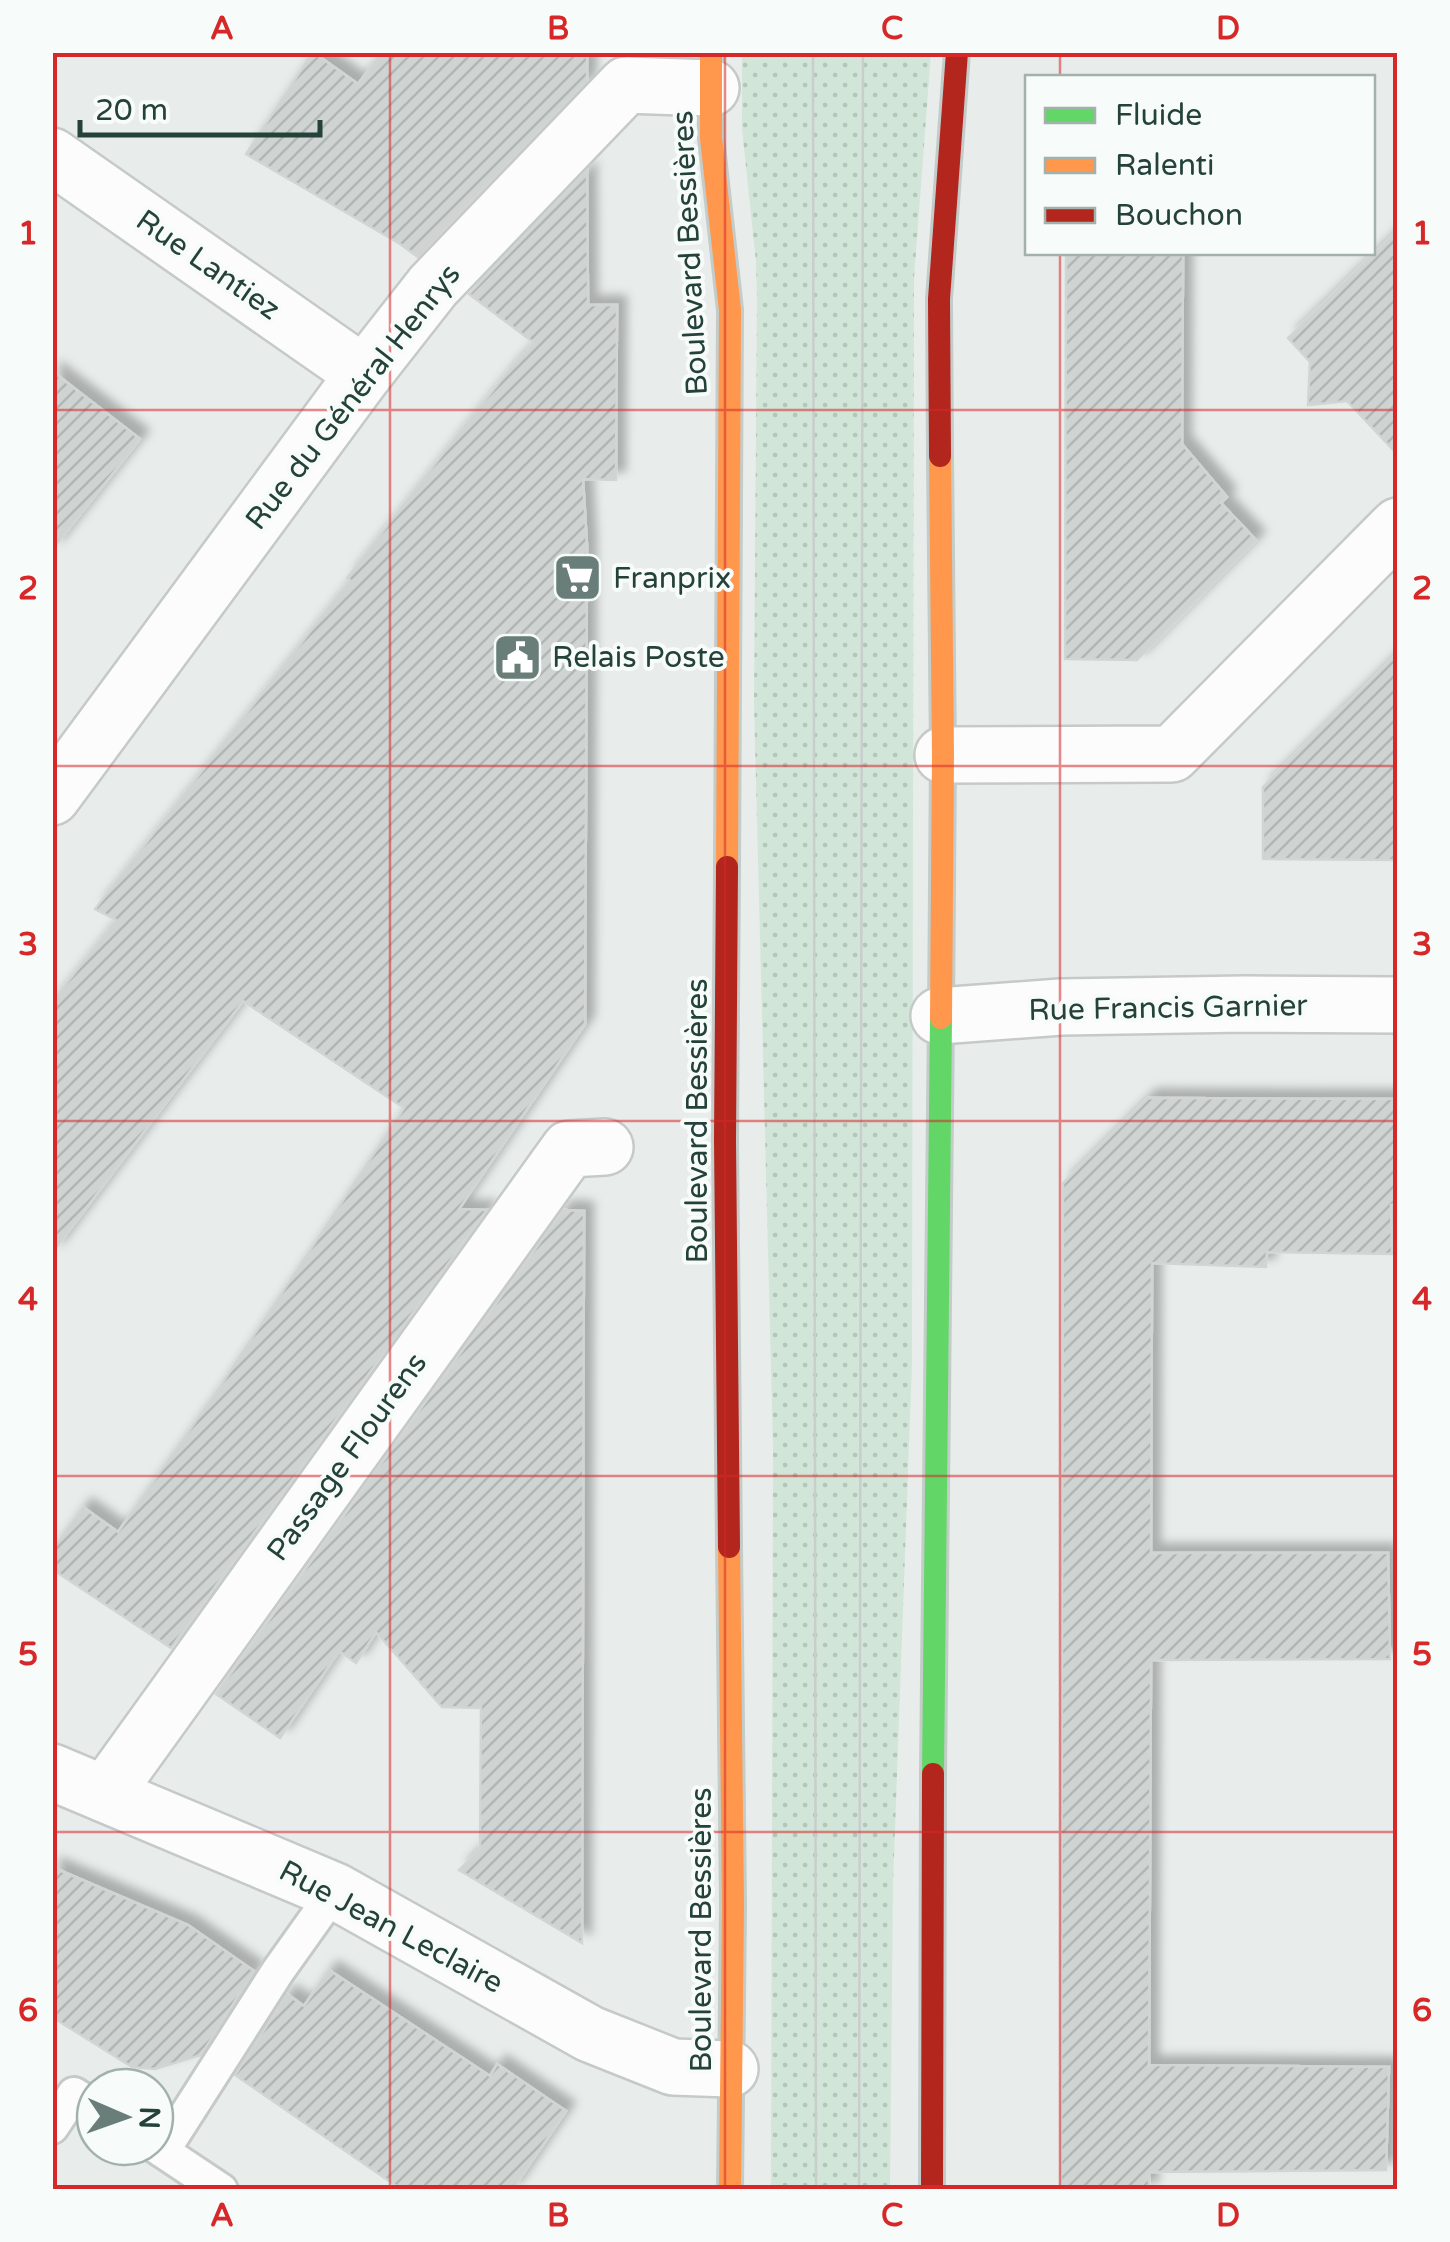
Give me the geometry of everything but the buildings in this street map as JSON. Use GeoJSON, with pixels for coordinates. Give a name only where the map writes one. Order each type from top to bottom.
{"type":"FeatureCollection","features":[{"type":"Feature","properties":{"kind":"main road"},"geometry":{"type":"LineString","coordinates":[[932,2190],[933,1628],[943,755],[938,300],[957,52]]}},
{"type":"Feature","properties":{"kind":"main road","name":"Boulevard Bessières"},"geometry":{"type":"LineString","coordinates":[[711,70],[711,138],[730,310],[725,1141],[733,1905],[730,2190]]}},
{"type":"Feature","properties":{"kind":"street","name":"Rue du Général Henrys"},"geometry":{"type":"LineString","coordinates":[[52,797],[364,374],[434,286],[626,85],[711,70]]}},
{"type":"Feature","properties":{"kind":"street","name":"Rue Lantiez"},"geometry":{"type":"LineString","coordinates":[[52,156],[364,374]]}},
{"type":"Feature","properties":{"kind":"street"},"geometry":{"type":"LineString","coordinates":[[943,755],[1172,754],[1398,526]]}},
{"type":"Feature","properties":{"kind":"street","name":"Rue Francis Garnier"},"geometry":{"type":"LineString","coordinates":[[939,1016],[1079,1007],[1398,1005]]}},
{"type":"Feature","properties":{"kind":"street","name":"Passage Flourens"},"geometry":{"type":"LineString","coordinates":[[104,1794],[569,1148],[605,1147]]}},
{"type":"Feature","properties":{"kind":"street","name":"Rue Jean Leclaire"},"geometry":{"type":"LineString","coordinates":[[52,1772],[335,1891],[590,2034],[673,2067],[730,2069]]}},
{"type":"Feature","properties":{"kind":"lane"},"geometry":{"type":"LineString","coordinates":[[175,2125],[335,1891]]}},
{"type":"Feature","properties":{"kind":"lane"},"geometry":{"type":"LineString","coordinates":[[52,2128],[75,2095]]}},
{"type":"Feature","properties":{"kind":"lane"},"geometry":{"type":"LineString","coordinates":[[175,2159],[222,2190]]}},
{"type":"Feature","properties":{"kind":"green space"},"geometry":{"type":"Polygon","coordinates":[[[742,53],[931,53],[914,278],[912,1363],[893,1885],[890,2189],[771,2189],[773,1447],[754,703],[757,297],[742,129],[742,53]]]}},
{"type":"Feature","properties":{"kind":"tram line"},"geometry":{"type":"LineString","coordinates":[[813,52],[816,2190]]}},
{"type":"Feature","properties":{"kind":"tram line"},"geometry":{"type":"LineString","coordinates":[[859,2190],[863,52]]}},
{"type":"Feature","properties":{"kind":"traffic: fast"},"geometry":{"type":"LineString","coordinates":[[933,1774],[941,1018]]}},
{"type":"Feature","properties":{"kind":"traffic: slow"},"geometry":{"type":"LineString","coordinates":[[711,52],[711,138],[730,310],[727,867]]}},
{"type":"Feature","properties":{"kind":"traffic: slow"},"geometry":{"type":"LineString","coordinates":[[940,456],[941,1018]]}},
{"type":"Feature","properties":{"kind":"traffic: slow"},"geometry":{"type":"LineString","coordinates":[[729,1547],[733,1905],[730,2190]]}},
{"type":"Feature","properties":{"kind":"traffic: jam"},"geometry":{"type":"LineString","coordinates":[[940,456],[939,299],[957,52]]}},
{"type":"Feature","properties":{"kind":"traffic: jam"},"geometry":{"type":"LineString","coordinates":[[727,867],[729,1547]]}},
{"type":"Feature","properties":{"kind":"traffic: jam"},"geometry":{"type":"LineString","coordinates":[[932,2190],[933,1774]]}},
{"type":"Feature","properties":{"kind":"place","name":"Franprix"},"geometry":{"type":"Point","coordinates":[578,578]}},
{"type":"Feature","properties":{"kind":"place","name":"Relais Poste"},"geometry":{"type":"Point","coordinates":[517,657]}}]}
